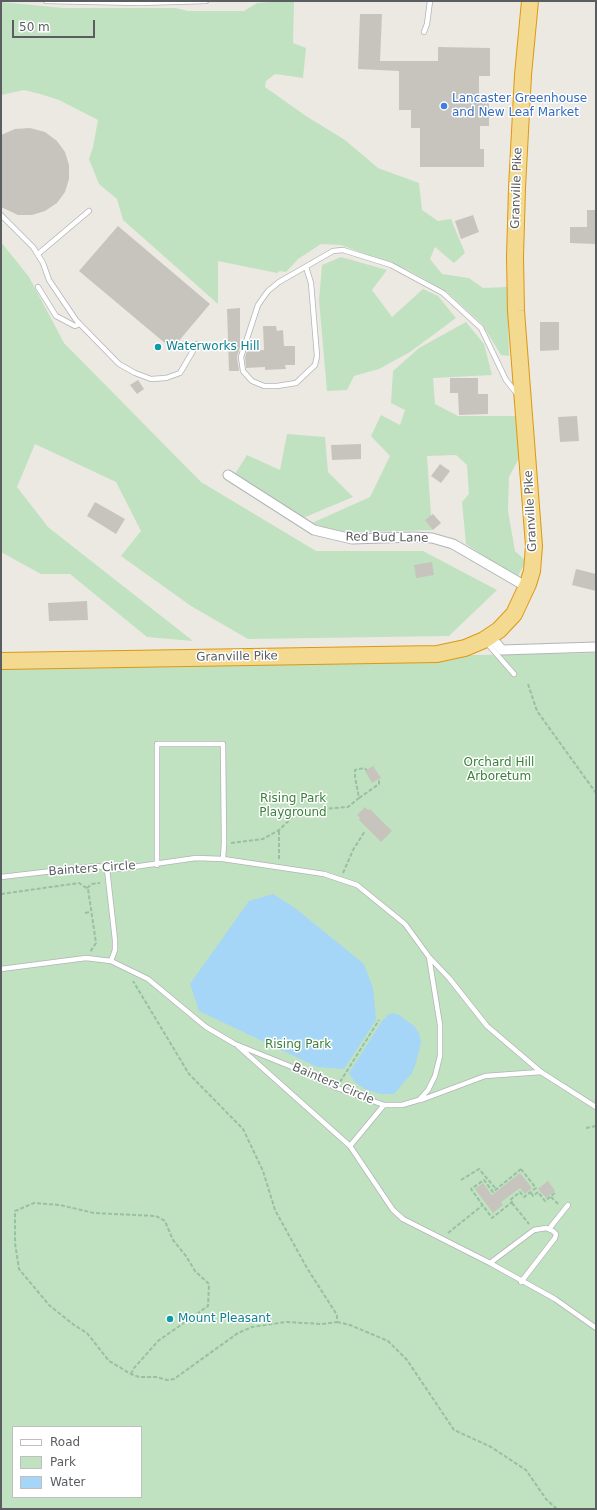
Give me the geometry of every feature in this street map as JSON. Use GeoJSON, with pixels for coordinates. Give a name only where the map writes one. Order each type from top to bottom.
{"type":"FeatureCollection","features":[{"type":"Feature","properties":{"kind":"highway","name":"Granville Pike"},"geometry":{"type":"LineString","coordinates":[[1,661],[436,654],[465,648],[487,638],[499,630],[514,614],[527,587],[532,571],[534,546],[516,311],[516,194],[523,75],[530,1]]}},
{"type":"Feature","properties":{"kind":"street","name":"Red Bud Lane"},"geometry":{"type":"LineString","coordinates":[[228,475],[314,530],[352,539],[413,537],[432,538],[447,542],[527,587]]}},
{"type":"Feature","properties":{"kind":"street"},"geometry":{"type":"LineString","coordinates":[[487,638],[502,650],[596,647]]}},
{"type":"Feature","properties":{"kind":"lane"},"geometry":{"type":"LineString","coordinates":[[46,1],[139,3],[206,1]]}},
{"type":"Feature","properties":{"kind":"lane"},"geometry":{"type":"LineString","coordinates":[[424,32],[427,24],[430,1]]}},
{"type":"Feature","properties":{"kind":"lane"},"geometry":{"type":"LineString","coordinates":[[38,254],[89,211]]}},
{"type":"Feature","properties":{"kind":"lane"},"geometry":{"type":"LineString","coordinates":[[1,215],[33,247],[38,254],[49,280],[80,324],[119,364],[135,373],[151,379],[166,378],[180,373],[197,344]]}},
{"type":"Feature","properties":{"kind":"lane"},"geometry":{"type":"LineString","coordinates":[[306,267],[311,283],[317,356],[315,365],[296,383],[277,386],[264,386],[252,381],[243,371],[241,358],[258,305],[268,291],[279,282],[333,251],[343,250],[390,264],[443,293],[480,328],[511,388],[522,399]]}},
{"type":"Feature","properties":{"kind":"lane"},"geometry":{"type":"LineString","coordinates":[[38,287],[56,316],[75,326],[80,324]]}},
{"type":"Feature","properties":{"kind":"lane"},"geometry":{"type":"LineString","coordinates":[[487,638],[514,674]]}},
{"type":"Feature","properties":{"kind":"lane"},"geometry":{"type":"LineString","coordinates":[[157,865],[157,744],[223,744],[223,859]]}},
{"type":"Feature","properties":{"kind":"lane","name":"Bainters Circle"},"geometry":{"type":"LineString","coordinates":[[1,877],[96,866],[107,869],[157,865],[196,858],[223,859],[324,874],[357,885],[405,924],[428,957],[440,1025],[440,1056],[435,1076],[428,1090],[419,1100],[402,1105],[384,1105],[337,1088],[297,1069],[235,1044],[206,1027],[148,980],[111,961],[86,958],[1,969]]}},
{"type":"Feature","properties":{"kind":"lane"},"geometry":{"type":"LineString","coordinates":[[107,869],[115,940],[115,950],[111,961]]}},
{"type":"Feature","properties":{"kind":"lane"},"geometry":{"type":"LineString","coordinates":[[428,957],[449,978],[487,1026],[541,1072],[596,1107]]}},
{"type":"Feature","properties":{"kind":"lane"},"geometry":{"type":"LineString","coordinates":[[235,1044],[350,1146],[393,1210],[403,1219],[490,1263],[521,1282],[555,1299],[596,1328]]}},
{"type":"Feature","properties":{"kind":"lane"},"geometry":{"type":"LineString","coordinates":[[419,1100],[485,1076],[541,1072]]}},
{"type":"Feature","properties":{"kind":"lane"},"geometry":{"type":"LineString","coordinates":[[350,1146],[384,1105]]}},
{"type":"Feature","properties":{"kind":"lane"},"geometry":{"type":"LineString","coordinates":[[550,1229],[568,1205]]}},
{"type":"Feature","properties":{"kind":"lane"},"geometry":{"type":"LineString","coordinates":[[490,1263],[534,1230],[546,1228],[550,1229],[556,1234],[555,1238],[521,1282]]}},
{"type":"Feature","properties":{"kind":"path"},"geometry":{"type":"LineString","coordinates":[[528,684],[537,711],[596,794]]}},
{"type":"Feature","properties":{"kind":"path"},"geometry":{"type":"LineString","coordinates":[[359,798],[354,773],[358,768],[364,768],[366,770]]}},
{"type":"Feature","properties":{"kind":"path"},"geometry":{"type":"LineString","coordinates":[[224,843],[263,839],[279,830],[299,811],[348,807],[379,784],[379,779]]}},
{"type":"Feature","properties":{"kind":"path"},"geometry":{"type":"LineString","coordinates":[[278,862],[279,830]]}},
{"type":"Feature","properties":{"kind":"path"},"geometry":{"type":"LineString","coordinates":[[341,880],[353,850],[366,831]]}},
{"type":"Feature","properties":{"kind":"path"},"geometry":{"type":"LineString","coordinates":[[87,888],[92,884],[108,882]]}},
{"type":"Feature","properties":{"kind":"path"},"geometry":{"type":"LineString","coordinates":[[1,894],[27,892],[79,883],[87,888],[96,943],[86,958]]}},
{"type":"Feature","properties":{"kind":"path"},"geometry":{"type":"LineString","coordinates":[[85,913],[92,912]]}},
{"type":"Feature","properties":{"kind":"path"},"geometry":{"type":"LineString","coordinates":[[129,970],[144,999],[189,1074],[204,1091],[243,1129],[263,1171],[275,1210],[307,1268],[337,1315],[337,1322]]}},
{"type":"Feature","properties":{"kind":"path"},"geometry":{"type":"LineString","coordinates":[[337,1088],[379,1020]]}},
{"type":"Feature","properties":{"kind":"path"},"geometry":{"type":"LineString","coordinates":[[586,1128],[596,1126]]}},
{"type":"Feature","properties":{"kind":"path"},"geometry":{"type":"LineString","coordinates":[[461,1180],[479,1169],[496,1189]]}},
{"type":"Feature","properties":{"kind":"path"},"geometry":{"type":"LineString","coordinates":[[521,1169],[536,1188],[524,1197],[520,1192],[510,1200],[512,1202],[492,1218],[471,1189],[484,1180],[493,1192],[496,1189],[521,1169]]}},
{"type":"Feature","properties":{"kind":"path"},"geometry":{"type":"LineString","coordinates":[[531,1193],[533,1196],[538,1192],[545,1201],[556,1192]]}},
{"type":"Feature","properties":{"kind":"path"},"geometry":{"type":"LineString","coordinates":[[551,1196],[564,1210]]}},
{"type":"Feature","properties":{"kind":"path"},"geometry":{"type":"LineString","coordinates":[[512,1202],[534,1230]]}},
{"type":"Feature","properties":{"kind":"path"},"geometry":{"type":"LineString","coordinates":[[131,1374],[134,1368],[158,1341],[208,1306],[209,1284],[195,1271],[186,1256],[173,1240],[165,1221],[156,1216],[94,1213],[60,1205],[34,1203],[15,1211],[15,1243],[19,1269],[49,1305],[86,1333],[109,1361],[131,1374],[139,1377],[156,1377],[167,1380],[174,1379],[238,1333],[252,1327],[286,1322],[322,1324],[337,1322],[350,1325],[388,1341],[406,1360],[454,1430],[491,1447],[526,1470],[546,1499],[556,1509]]}},
{"type":"Feature","properties":{"kind":"path"},"geometry":{"type":"LineString","coordinates":[[442,1240],[483,1205]]}},
{"type":"Feature","properties":{"kind":"green space"},"geometry":{"type":"Polygon","coordinates":[[[283,1],[294,2],[293,43],[306,48],[303,78],[275,74],[266,81],[265,87],[306,116],[345,140],[378,168],[419,183],[422,210],[438,221],[451,219],[465,253],[454,263],[435,247],[430,259],[442,274],[469,278],[483,288],[507,287],[509,356],[501,355],[482,324],[447,292],[408,270],[341,245],[321,244],[298,259],[286,272],[280,271],[277,273],[218,261],[218,304],[123,220],[117,199],[99,184],[89,159],[98,120],[59,100],[40,94],[24,90],[1,95],[1,2],[63,8],[176,8],[188,11],[244,11],[257,3],[283,1]]]}},
{"type":"Feature","properties":{"kind":"green space"},"geometry":{"type":"Polygon","coordinates":[[[1,242],[29,277],[64,343],[201,482],[316,551],[423,551],[497,590],[449,636],[248,639],[191,606],[121,556],[141,531],[116,482],[35,444],[17,487],[48,527],[193,641],[147,637],[70,574],[41,574],[1,552],[1,242]]]}},
{"type":"Feature","properties":{"kind":"green space"},"geometry":{"type":"Polygon","coordinates":[[[341,257],[387,270],[372,290],[392,317],[423,289],[438,296],[456,318],[410,352],[379,369],[354,376],[347,390],[327,391],[319,300],[322,265],[341,257]]]}},
{"type":"Feature","properties":{"kind":"green space"},"geometry":{"type":"Polygon","coordinates":[[[466,322],[484,344],[492,375],[433,378],[435,404],[458,416],[516,416],[519,458],[509,477],[508,511],[515,551],[526,561],[517,578],[466,544],[462,502],[469,494],[467,465],[456,455],[427,456],[432,530],[335,533],[312,523],[370,497],[390,456],[371,436],[381,415],[400,425],[405,410],[391,403],[393,371],[419,348],[466,322]]]}},
{"type":"Feature","properties":{"kind":"green space"},"geometry":{"type":"Polygon","coordinates":[[[287,434],[325,437],[328,472],[353,497],[303,518],[235,474],[247,455],[280,470],[287,434]]]}},
{"type":"Feature","properties":{"kind":"green space","name":"Rising Park"},"geometry":{"type":"Polygon","coordinates":[[[596,653],[596,1509],[1,1509],[1,663],[596,653]]]}},
{"type":"Feature","properties":{"kind":"water"},"geometry":{"type":"Polygon","coordinates":[[[273,894],[295,908],[364,964],[373,988],[376,1020],[344,1069],[317,1067],[199,1011],[190,984],[249,901],[273,894]]]}},
{"type":"Feature","properties":{"kind":"water"},"geometry":{"type":"Polygon","coordinates":[[[393,1013],[399,1015],[414,1026],[419,1033],[421,1042],[412,1073],[394,1094],[380,1094],[365,1089],[355,1082],[349,1073],[382,1021],[389,1014],[393,1013]]]}},
{"type":"Feature","properties":{"kind":"building","name":"Lancaster Greenhouse and New Leaf Market"},"geometry":{"type":"Polygon","coordinates":[[[360,14],[382,14],[380,61],[438,61],[438,47],[490,48],[490,76],[479,76],[479,102],[489,102],[489,126],[480,126],[480,149],[484,149],[484,167],[420,167],[420,128],[411,128],[411,110],[399,110],[399,71],[358,69],[360,14]]]}},
{"type":"Feature","properties":{"kind":"building"},"geometry":{"type":"Polygon","coordinates":[[[30,128],[45,132],[57,141],[65,152],[69,165],[69,179],[65,192],[57,203],[45,211],[32,215],[18,215],[1,207],[1,135],[15,129],[30,128]]]}},
{"type":"Feature","properties":{"kind":"building"},"geometry":{"type":"Polygon","coordinates":[[[587,210],[596,210],[596,244],[570,243],[570,227],[587,227],[587,210]]]}},
{"type":"Feature","properties":{"kind":"building"},"geometry":{"type":"Polygon","coordinates":[[[473,215],[479,232],[461,239],[455,221],[473,215]]]}},
{"type":"Feature","properties":{"kind":"building"},"geometry":{"type":"Polygon","coordinates":[[[118,226],[210,304],[172,349],[79,271],[118,226]]]}},
{"type":"Feature","properties":{"kind":"building"},"geometry":{"type":"Polygon","coordinates":[[[240,308],[240,347],[237,357],[239,371],[229,371],[227,309],[240,308]]]}},
{"type":"Feature","properties":{"kind":"building"},"geometry":{"type":"Polygon","coordinates":[[[540,322],[559,322],[559,350],[540,351],[540,322]]]}},
{"type":"Feature","properties":{"kind":"building"},"geometry":{"type":"Polygon","coordinates":[[[263,326],[276,326],[277,331],[283,330],[284,346],[295,346],[295,365],[285,365],[286,369],[265,370],[265,367],[246,368],[245,357],[247,351],[264,350],[263,326]]]}},
{"type":"Feature","properties":{"kind":"building"},"geometry":{"type":"Polygon","coordinates":[[[450,378],[478,378],[478,394],[488,394],[488,414],[459,415],[458,393],[450,393],[450,378]]]}},
{"type":"Feature","properties":{"kind":"building"},"geometry":{"type":"Polygon","coordinates":[[[138,380],[144,389],[137,394],[130,385],[138,380]]]}},
{"type":"Feature","properties":{"kind":"building"},"geometry":{"type":"Polygon","coordinates":[[[577,416],[579,441],[560,442],[558,417],[577,416]]]}},
{"type":"Feature","properties":{"kind":"building"},"geometry":{"type":"Polygon","coordinates":[[[361,444],[361,459],[332,460],[331,445],[361,444]]]}},
{"type":"Feature","properties":{"kind":"building"},"geometry":{"type":"Polygon","coordinates":[[[440,464],[450,471],[441,483],[431,476],[440,464]]]}},
{"type":"Feature","properties":{"kind":"building"},"geometry":{"type":"Polygon","coordinates":[[[95,502],[125,519],[116,534],[87,516],[95,502]]]}},
{"type":"Feature","properties":{"kind":"building"},"geometry":{"type":"Polygon","coordinates":[[[433,514],[441,523],[433,530],[425,520],[433,514]]]}},
{"type":"Feature","properties":{"kind":"building"},"geometry":{"type":"Polygon","coordinates":[[[432,562],[434,575],[416,578],[414,565],[432,562]]]}},
{"type":"Feature","properties":{"kind":"building"},"geometry":{"type":"Polygon","coordinates":[[[576,569],[596,574],[596,591],[572,585],[576,569]]]}},
{"type":"Feature","properties":{"kind":"building"},"geometry":{"type":"Polygon","coordinates":[[[87,601],[88,620],[49,621],[48,603],[87,601]]]}},
{"type":"Feature","properties":{"kind":"building"},"geometry":{"type":"Polygon","coordinates":[[[373,766],[381,778],[372,783],[365,771],[373,766]]]}},
{"type":"Feature","properties":{"kind":"building"},"geometry":{"type":"Polygon","coordinates":[[[365,807],[368,810],[370,809],[392,831],[381,842],[359,820],[360,818],[357,815],[365,807]]]}},
{"type":"Feature","properties":{"kind":"building"},"geometry":{"type":"Polygon","coordinates":[[[520,1173],[532,1188],[525,1194],[520,1188],[501,1202],[503,1205],[493,1213],[475,1189],[483,1183],[492,1195],[520,1173]]]}},
{"type":"Feature","properties":{"kind":"building"},"geometry":{"type":"Polygon","coordinates":[[[548,1181],[555,1191],[546,1198],[538,1189],[548,1181]]]}},
{"type":"Feature","properties":{"kind":"place","name":"Lancaster Greenhouse and New Leaf Market"},"geometry":{"type":"Point","coordinates":[444,106]}},
{"type":"Feature","properties":{"kind":"place","name":"Waterworks Hill"},"geometry":{"type":"Point","coordinates":[158,347]}},
{"type":"Feature","properties":{"kind":"place","name":"Mount Pleasant"},"geometry":{"type":"Point","coordinates":[170,1319]}},
{"type":"Feature","properties":{"kind":"park label","name":"Orchard Hill Arboretum"},"geometry":{"type":"Point","coordinates":[499,770]}},
{"type":"Feature","properties":{"kind":"park label","name":"Rising Park Playground"},"geometry":{"type":"Point","coordinates":[293,806]}}]}
